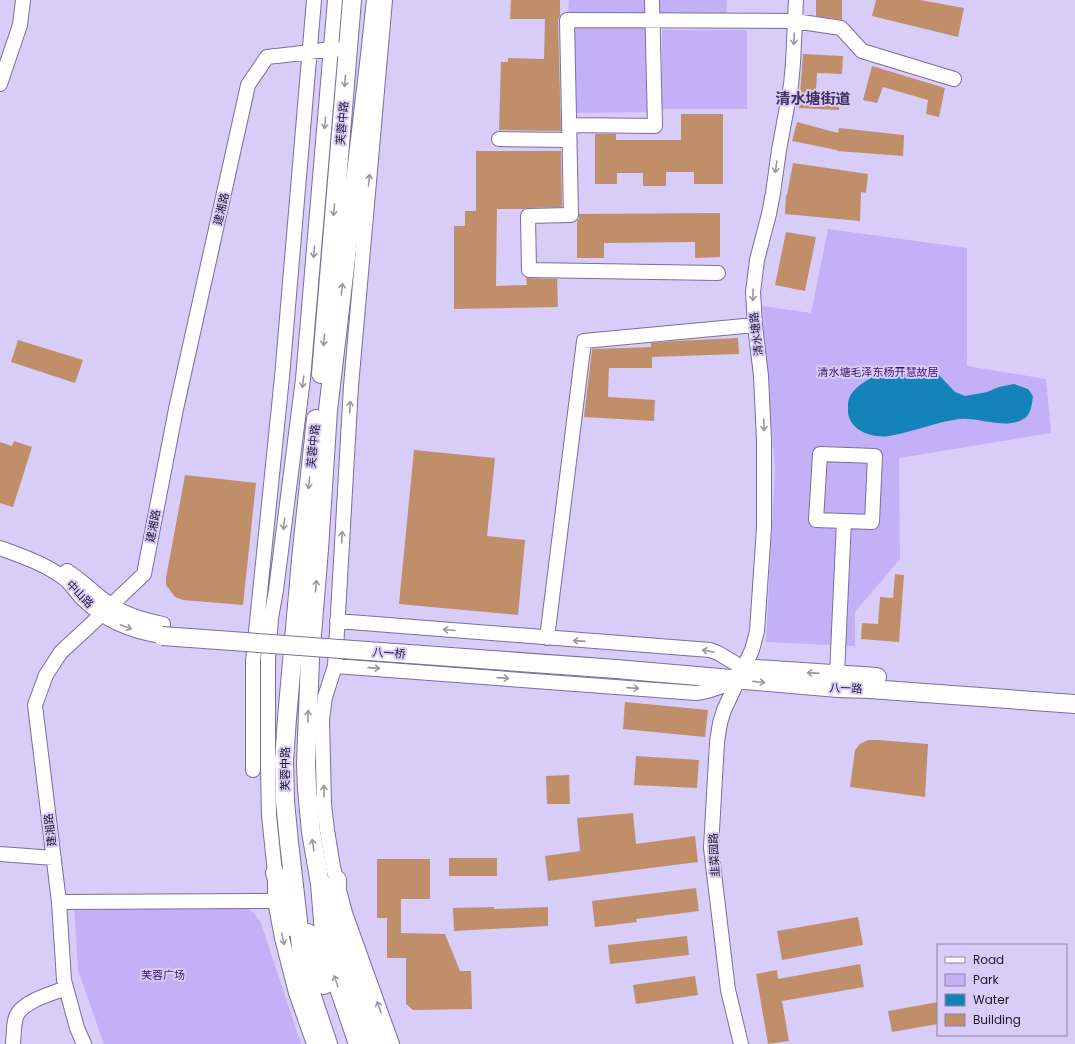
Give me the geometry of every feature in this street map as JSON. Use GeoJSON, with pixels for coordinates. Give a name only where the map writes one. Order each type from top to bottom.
{"type":"FeatureCollection","features":[{"type":"Feature","properties":{"kind":"main road","name":"芙蓉中路"},"geometry":{"type":"LineString","coordinates":[[295,892],[285,801],[284,762],[302,549],[320,381],[339,49],[352,0]]}},
{"type":"Feature","properties":{"kind":"main road","name":"芙蓉中路"},"geometry":{"type":"LineString","coordinates":[[328,882],[311,832],[307,788],[306,763],[310,659],[328,410],[376,0]]}},
{"type":"Feature","properties":{"kind":"main road","name":"八一桥"},"geometry":{"type":"LineString","coordinates":[[162,630],[617,664]]}},
{"type":"Feature","properties":{"kind":"main road","name":"八一路"},"geometry":{"type":"LineString","coordinates":[[617,664],[741,674],[838,688],[870,688],[1075,704]]}},
{"type":"Feature","properties":{"kind":"main road","name":"八一路"},"geometry":{"type":"LineString","coordinates":[[741,674],[837,674],[1075,692]]}},
{"type":"Feature","properties":{"kind":"main road"},"geometry":{"type":"LineString","coordinates":[[275,873],[304,973],[328,1044]]}},
{"type":"Feature","properties":{"kind":"main road"},"geometry":{"type":"LineString","coordinates":[[328,882],[347,960],[356,990],[376,1044]]}},
{"type":"Feature","properties":{"kind":"main road"},"geometry":{"type":"LineString","coordinates":[[328,882],[324,933],[330,962],[358,1044]]}},
{"type":"Feature","properties":{"kind":"main road"},"geometry":{"type":"LineString","coordinates":[[295,892],[304,973]]}},
{"type":"Feature","properties":{"kind":"main road"},"geometry":{"type":"LineString","coordinates":[[295,892],[316,960],[345,1044]]}},
{"type":"Feature","properties":{"kind":"street"},"geometry":{"type":"LineString","coordinates":[[0,84],[20,25],[23,0]]}},
{"type":"Feature","properties":{"kind":"street"},"geometry":{"type":"LineString","coordinates":[[253,770],[253,661],[282,377],[314,0]]}},
{"type":"Feature","properties":{"kind":"street"},"geometry":{"type":"LineString","coordinates":[[314,1044],[294,986],[282,938],[275,900],[275,873],[269,814],[268,784],[268,660],[271,618],[276,590],[303,379],[339,49],[335,0]]}},
{"type":"Feature","properties":{"kind":"street"},"geometry":{"type":"LineString","coordinates":[[385,0],[351,386],[335,666],[326,697],[322,719],[328,882],[345,913],[392,1044]]}},
{"type":"Feature","properties":{"kind":"street"},"geometry":{"type":"LineString","coordinates":[[570,125],[655,126],[652,0]]}},
{"type":"Feature","properties":{"kind":"street","name":"清水塘路"},"geometry":{"type":"LineString","coordinates":[[741,674],[752,650],[757,631],[764,528],[763,413],[761,376],[752,292],[757,260],[769,214],[790,91],[796,0]]}},
{"type":"Feature","properties":{"kind":"street"},"geometry":{"type":"LineString","coordinates":[[718,273],[529,270],[528,216],[571,215],[567,20],[795,21],[841,28],[862,51],[954,79]]}},
{"type":"Feature","properties":{"kind":"street","name":"建湘路"},"geometry":{"type":"LineString","coordinates":[[84,1044],[77,1028],[64,980],[59,902],[35,705],[46,675],[61,652],[144,574],[176,409],[248,84],[267,57],[339,49]]}},
{"type":"Feature","properties":{"kind":"street"},"geometry":{"type":"LineString","coordinates":[[499,139],[569,140]]}},
{"type":"Feature","properties":{"kind":"street"},"geometry":{"type":"LineString","coordinates":[[547,638],[584,340],[755,325]]}},
{"type":"Feature","properties":{"kind":"street"},"geometry":{"type":"LineString","coordinates":[[820,454],[875,456],[872,522],[844,521],[816,520],[820,454]]}},
{"type":"Feature","properties":{"kind":"street"},"geometry":{"type":"LineString","coordinates":[[837,674],[844,521]]}},
{"type":"Feature","properties":{"kind":"street","name":"中山路"},"geometry":{"type":"LineString","coordinates":[[0,541],[46,558],[70,573],[106,610]]}},
{"type":"Feature","properties":{"kind":"street","name":"中山路"},"geometry":{"type":"LineString","coordinates":[[0,548],[43,566],[65,578],[85,601],[106,610],[122,612],[162,630]]}},
{"type":"Feature","properties":{"kind":"street"},"geometry":{"type":"LineString","coordinates":[[335,666],[696,693],[711,690],[741,674],[718,653],[710,650],[338,621]]}},
{"type":"Feature","properties":{"kind":"street","name":"韭菜园路"},"geometry":{"type":"LineString","coordinates":[[740,1044],[728,990],[711,848],[720,723],[724,710],[741,674]]}},
{"type":"Feature","properties":{"kind":"street"},"geometry":{"type":"LineString","coordinates":[[0,854],[54,858]]}},
{"type":"Feature","properties":{"kind":"street"},"geometry":{"type":"LineString","coordinates":[[59,902],[275,900]]}},
{"type":"Feature","properties":{"kind":"street"},"geometry":{"type":"LineString","coordinates":[[14,1044],[14,1029],[17,1014],[27,1004],[66,988]]}},
{"type":"Feature","properties":{"kind":"green space"},"geometry":{"type":"Polygon","coordinates":[[[569,0],[646,0],[646,15],[568,14],[569,0]]]}},
{"type":"Feature","properties":{"kind":"green space"},"geometry":{"type":"Polygon","coordinates":[[[660,0],[727,0],[726,16],[659,15],[660,0]]]}},
{"type":"Feature","properties":{"kind":"green space"},"geometry":{"type":"Polygon","coordinates":[[[574,27],[647,27],[648,112],[575,113],[574,27]]]}},
{"type":"Feature","properties":{"kind":"green space"},"geometry":{"type":"Polygon","coordinates":[[[662,30],[747,30],[747,109],[662,109],[662,30]]]}},
{"type":"Feature","properties":{"kind":"green space","name":"清水塘毛泽东杨开慧故居"},"geometry":{"type":"Polygon","coordinates":[[[828,229],[967,248],[967,366],[1046,379],[1051,433],[899,458],[900,559],[855,612],[855,646],[766,642],[775,469],[762,306],[811,313],[828,229]]]}},
{"type":"Feature","properties":{"kind":"green space","name":"芙蓉广场"},"geometry":{"type":"Polygon","coordinates":[[[74,905],[242,906],[253,912],[261,923],[301,1044],[104,1044],[78,970],[74,905]]]}},
{"type":"Feature","properties":{"kind":"water"},"geometry":{"type":"Polygon","coordinates":[[[894,366],[923,369],[938,374],[955,392],[965,396],[987,392],[999,387],[1014,384],[1028,389],[1033,396],[1031,408],[1029,414],[1018,422],[1002,424],[960,419],[882,437],[861,431],[855,427],[848,415],[849,398],[864,382],[894,366]]]}},
{"type":"Feature","properties":{"kind":"building"},"geometry":{"type":"Polygon","coordinates":[[[511,0],[560,0],[560,15],[558,20],[561,131],[499,130],[501,62],[508,62],[508,58],[544,59],[545,19],[510,19],[511,0]]]}},
{"type":"Feature","properties":{"kind":"building"},"geometry":{"type":"Polygon","coordinates":[[[816,0],[842,0],[842,20],[816,16],[816,0]]]}},
{"type":"Feature","properties":{"kind":"building"},"geometry":{"type":"Polygon","coordinates":[[[876,0],[920,0],[964,8],[958,37],[872,16],[876,0]]]}},
{"type":"Feature","properties":{"kind":"building"},"geometry":{"type":"Polygon","coordinates":[[[803,54],[843,56],[842,74],[817,73],[816,92],[839,92],[839,110],[799,108],[803,54]]]}},
{"type":"Feature","properties":{"kind":"building"},"geometry":{"type":"Polygon","coordinates":[[[872,66],[945,88],[939,117],[926,114],[928,100],[883,87],[877,103],[863,100],[872,66]]]}},
{"type":"Feature","properties":{"kind":"building"},"geometry":{"type":"Polygon","coordinates":[[[681,114],[723,114],[723,184],[694,184],[694,172],[666,172],[666,186],[643,186],[643,173],[617,173],[617,184],[595,184],[595,134],[616,134],[616,140],[681,140],[681,114]]]}},
{"type":"Feature","properties":{"kind":"building"},"geometry":{"type":"Polygon","coordinates":[[[797,122],[838,133],[839,128],[904,135],[903,156],[837,151],[792,141],[797,122]]]}},
{"type":"Feature","properties":{"kind":"building"},"geometry":{"type":"Polygon","coordinates":[[[476,151],[561,151],[562,207],[497,209],[496,286],[527,285],[526,278],[557,279],[558,307],[454,309],[454,226],[465,226],[465,211],[476,211],[476,151]]]}},
{"type":"Feature","properties":{"kind":"building"},"geometry":{"type":"Polygon","coordinates":[[[793,163],[868,174],[866,193],[861,192],[860,221],[785,214],[786,195],[793,163]]]}},
{"type":"Feature","properties":{"kind":"building"},"geometry":{"type":"Polygon","coordinates":[[[720,213],[720,257],[695,258],[695,242],[604,243],[604,258],[577,258],[577,221],[579,219],[579,214],[720,213]]]}},
{"type":"Feature","properties":{"kind":"building"},"geometry":{"type":"Polygon","coordinates":[[[786,232],[816,237],[805,291],[775,285],[786,232]]]}},
{"type":"Feature","properties":{"kind":"building"},"geometry":{"type":"Polygon","coordinates":[[[738,338],[739,354],[652,357],[652,368],[609,368],[608,397],[655,400],[654,421],[584,417],[592,349],[651,347],[651,343],[738,338]]]}},
{"type":"Feature","properties":{"kind":"building"},"geometry":{"type":"Polygon","coordinates":[[[18,340],[83,360],[75,383],[11,362],[18,340]]]}},
{"type":"Feature","properties":{"kind":"building"},"geometry":{"type":"Polygon","coordinates":[[[14,441],[32,447],[13,507],[0,503],[0,442],[12,446],[14,441]]]}},
{"type":"Feature","properties":{"kind":"building"},"geometry":{"type":"Polygon","coordinates":[[[414,450],[495,458],[487,536],[525,540],[518,615],[399,604],[414,450]]]}},
{"type":"Feature","properties":{"kind":"building"},"geometry":{"type":"Polygon","coordinates":[[[185,475],[256,483],[243,605],[183,600],[175,597],[166,585],[185,475]]]}},
{"type":"Feature","properties":{"kind":"building"},"geometry":{"type":"Polygon","coordinates":[[[895,574],[904,575],[899,642],[861,639],[862,623],[878,624],[880,597],[893,598],[895,574]]]}},
{"type":"Feature","properties":{"kind":"building"},"geometry":{"type":"Polygon","coordinates":[[[625,702],[708,710],[705,737],[623,729],[625,702]]]}},
{"type":"Feature","properties":{"kind":"building"},"geometry":{"type":"Polygon","coordinates":[[[868,740],[928,744],[925,797],[850,787],[855,750],[860,744],[868,740]]]}},
{"type":"Feature","properties":{"kind":"building"},"geometry":{"type":"Polygon","coordinates":[[[636,756],[699,760],[697,788],[634,785],[636,756]]]}},
{"type":"Feature","properties":{"kind":"building"},"geometry":{"type":"Polygon","coordinates":[[[569,775],[570,804],[547,804],[546,776],[569,775]]]}},
{"type":"Feature","properties":{"kind":"building"},"geometry":{"type":"Polygon","coordinates":[[[633,813],[636,844],[695,836],[698,862],[548,881],[545,856],[580,851],[577,818],[633,813]]]}},
{"type":"Feature","properties":{"kind":"building"},"geometry":{"type":"Polygon","coordinates":[[[449,858],[497,858],[497,876],[449,876],[449,858]]]}},
{"type":"Feature","properties":{"kind":"building"},"geometry":{"type":"Polygon","coordinates":[[[377,859],[430,859],[430,899],[401,899],[401,933],[445,934],[460,971],[471,971],[472,1009],[413,1010],[406,1004],[406,958],[387,958],[387,918],[377,918],[377,859]]]}},
{"type":"Feature","properties":{"kind":"building"},"geometry":{"type":"Polygon","coordinates":[[[696,888],[699,911],[636,919],[637,922],[595,927],[592,901],[696,888]]]}},
{"type":"Feature","properties":{"kind":"building"},"geometry":{"type":"Polygon","coordinates":[[[494,907],[494,909],[548,907],[548,926],[454,931],[453,908],[494,907]]]}},
{"type":"Feature","properties":{"kind":"building"},"geometry":{"type":"Polygon","coordinates":[[[858,917],[863,945],[782,960],[777,931],[858,917]]]}},
{"type":"Feature","properties":{"kind":"building"},"geometry":{"type":"Polygon","coordinates":[[[687,936],[689,955],[610,964],[608,945],[687,936]]]}},
{"type":"Feature","properties":{"kind":"building"},"geometry":{"type":"Polygon","coordinates":[[[860,964],[864,987],[782,1001],[789,1041],[768,1044],[756,974],[777,970],[778,979],[860,964]]]}},
{"type":"Feature","properties":{"kind":"building"},"geometry":{"type":"Polygon","coordinates":[[[695,976],[698,995],[636,1004],[633,985],[695,976]]]}},
{"type":"Feature","properties":{"kind":"building"},"geometry":{"type":"Polygon","coordinates":[[[937,1002],[937,1024],[892,1032],[888,1011],[937,1002]]]}},
{"type":"Feature","properties":{"kind":"district","name":"清水塘街道"},"geometry":{"type":"Point","coordinates":[813,98]}}]}
